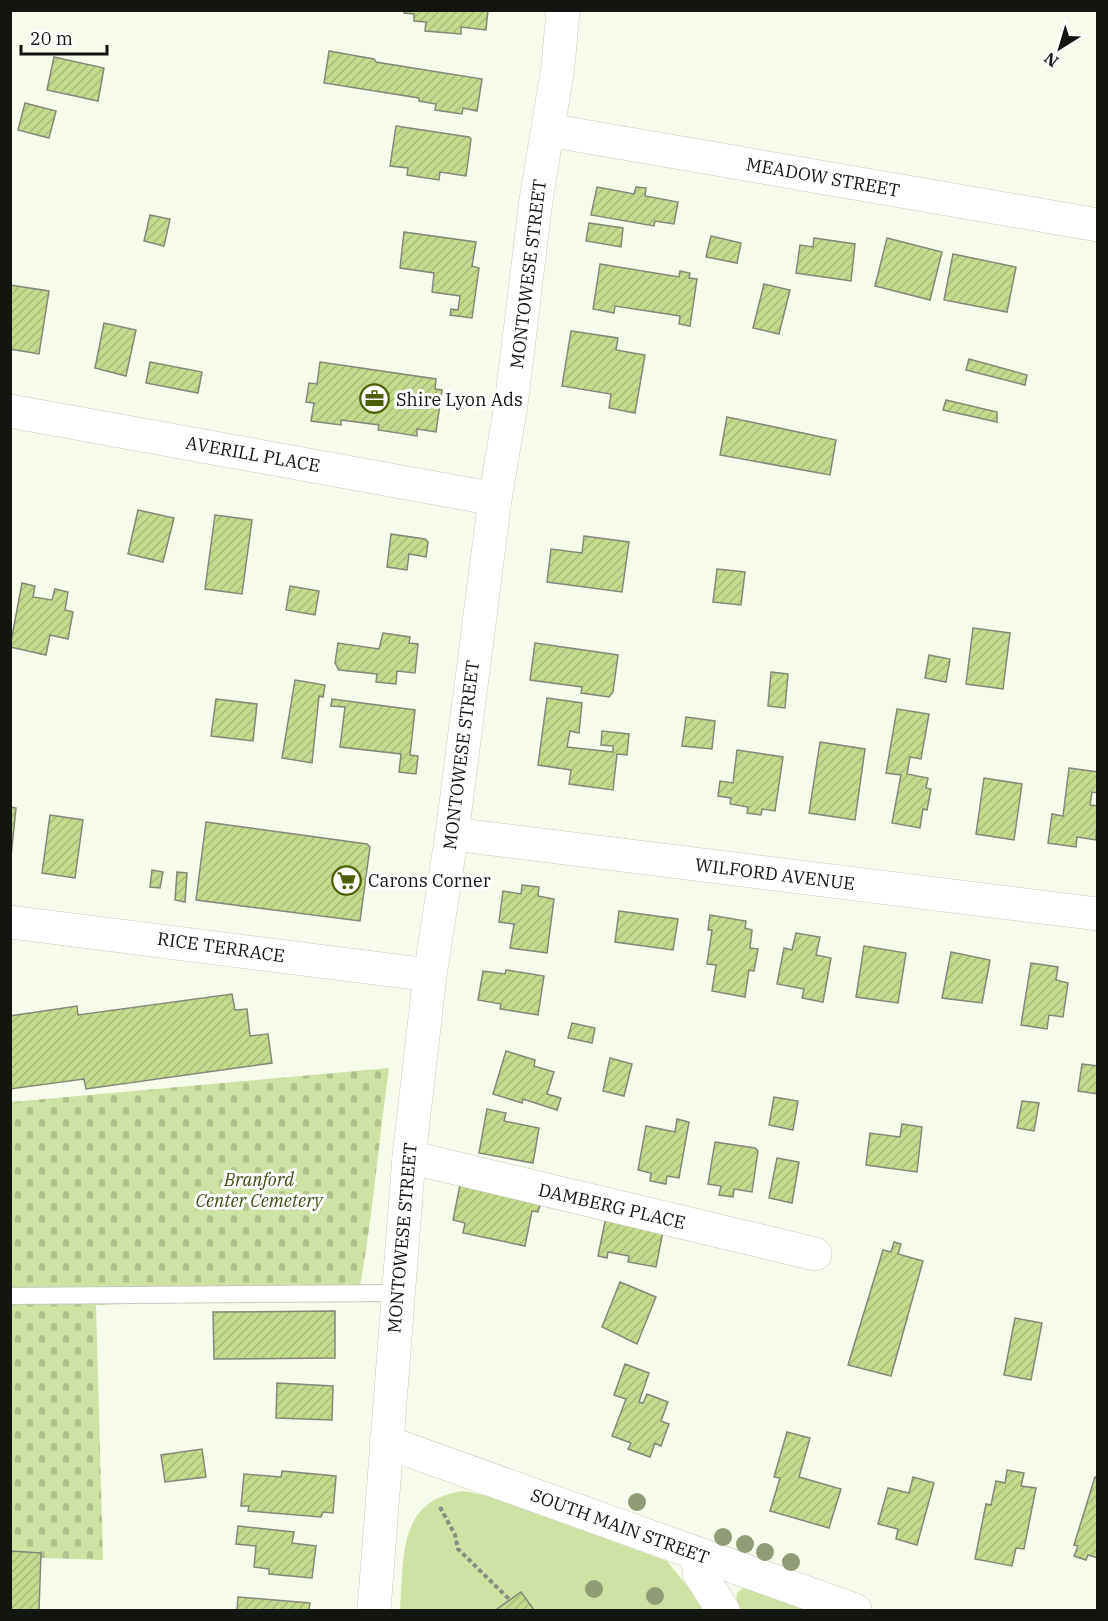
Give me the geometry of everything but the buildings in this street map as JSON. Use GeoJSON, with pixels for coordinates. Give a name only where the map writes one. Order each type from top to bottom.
{"type":"FeatureCollection","features":[{"type":"Feature","properties":{"kind":"street","name":"MONTOWESE STREET"},"geometry":{"type":"LineString","coordinates":[[374,1611],[397,1293],[409,1157],[430,975],[452,834],[495,499],[511,405],[536,200],[558,67],[563,10]]}},
{"type":"Feature","properties":{"kind":"street","name":"MEADOW STREET"},"geometry":{"type":"LineString","coordinates":[[548,130],[1098,225]]}},
{"type":"Feature","properties":{"kind":"street","name":"AVERILL PLACE"},"geometry":{"type":"LineString","coordinates":[[10,411],[495,499]]}},
{"type":"Feature","properties":{"kind":"street","name":"WILFORD AVENUE"},"geometry":{"type":"LineString","coordinates":[[452,834],[1098,914]]}},
{"type":"Feature","properties":{"kind":"street","name":"RICE TERRACE"},"geometry":{"type":"LineString","coordinates":[[10,922],[430,975]]}},
{"type":"Feature","properties":{"kind":"street","name":"DAMBERG PLACE"},"geometry":{"type":"LineString","coordinates":[[409,1157],[815,1254]]}},
{"type":"Feature","properties":{"kind":"street","name":"SOUTH MAIN STREET"},"geometry":{"type":"LineString","coordinates":[[386,1442],[855,1611]]}},
{"type":"Feature","properties":{"kind":"street"},"geometry":{"type":"LineString","coordinates":[[698,1554],[699,1573],[723,1611]]}},
{"type":"Feature","properties":{"kind":"lane"},"geometry":{"type":"LineString","coordinates":[[10,1296],[397,1293]]}},
{"type":"Feature","properties":{"kind":"path"},"geometry":{"type":"LineString","coordinates":[[440,1506],[455,1535],[458,1549],[510,1600]]}},
{"type":"Feature","properties":{"kind":"green space","name":"Branford Center Cemetery"},"geometry":{"type":"Polygon","coordinates":[[[389,1068],[368,1239],[358,1296],[96,1305],[103,1560],[11,1557],[11,1102],[389,1068]]]}},
{"type":"Feature","properties":{"kind":"green space"},"geometry":{"type":"Polygon","coordinates":[[[464,1491],[487,1496],[667,1561],[706,1610],[400,1610],[404,1552],[415,1518],[426,1506],[442,1496],[464,1491]]]}},
{"type":"Feature","properties":{"kind":"green space"},"geometry":{"type":"Polygon","coordinates":[[[743,1588],[806,1610],[740,1610],[736,1602],[737,1593],[743,1588]]]}},
{"type":"Feature","properties":{"kind":"place","name":"Shire Lyon Ads"},"geometry":{"type":"Point","coordinates":[375,399]}},
{"type":"Feature","properties":{"kind":"place","name":"Carons Corner"},"geometry":{"type":"Point","coordinates":[347,880]}}]}
